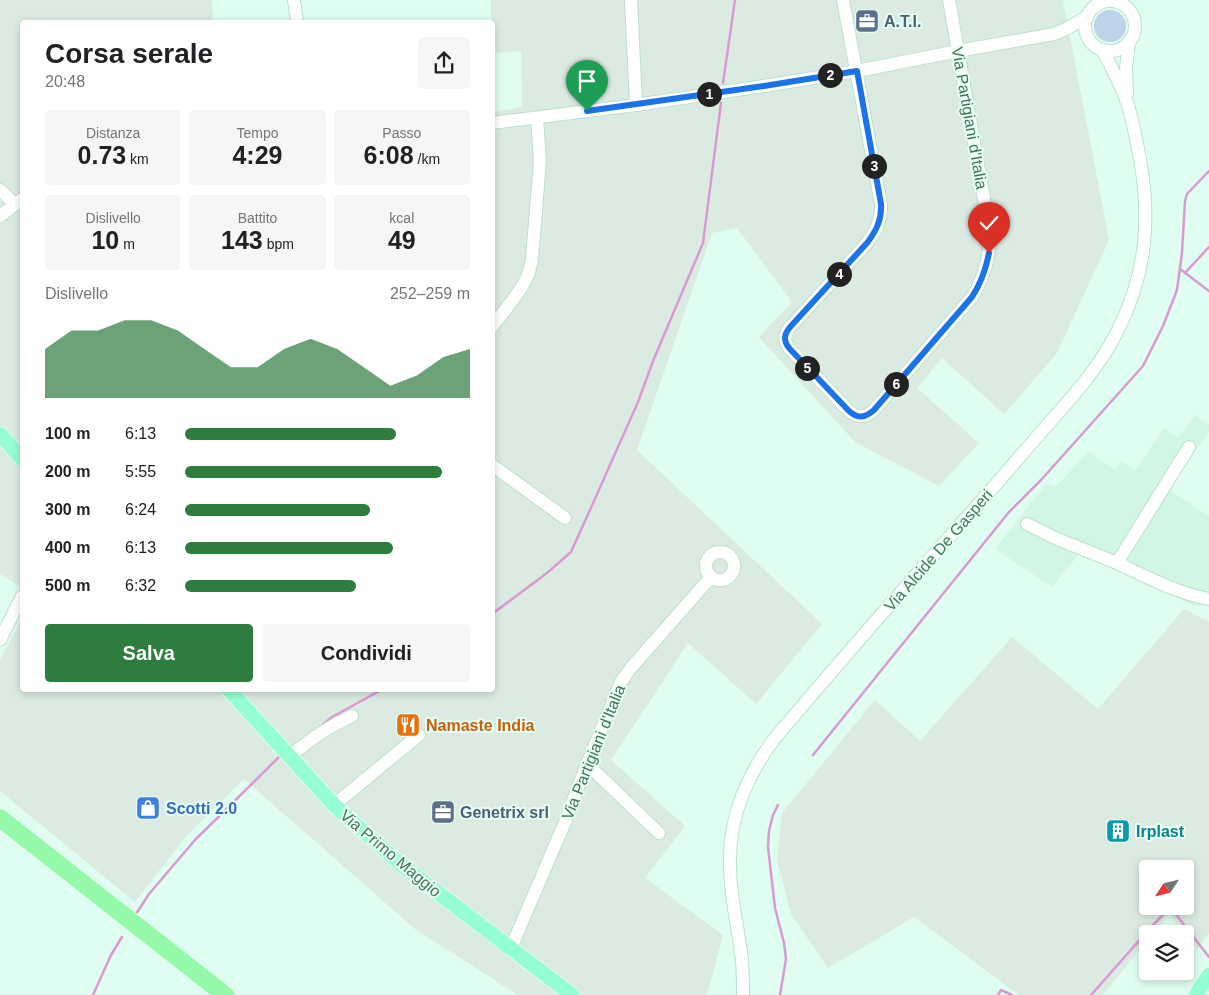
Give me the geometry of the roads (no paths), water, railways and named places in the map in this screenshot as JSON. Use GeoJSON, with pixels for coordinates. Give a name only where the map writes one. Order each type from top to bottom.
{"type":"FeatureCollection","features":[{"type":"Feature","properties":{"kind":"highway"},"geometry":{"type":"LineString","coordinates":[[0,818],[225,995]]}},
{"type":"Feature","properties":{"kind":"highway"},"geometry":{"type":"LineString","coordinates":[[0,830],[210,995]]}},
{"type":"Feature","properties":{"kind":"main road"},"geometry":{"type":"LineString","coordinates":[[0,434],[20,457]]}},
{"type":"Feature","properties":{"kind":"main road","name":"Via Primo Maggio"},"geometry":{"type":"LineString","coordinates":[[231,692],[334,805],[399,863],[572,995]]}},
{"type":"Feature","properties":{"kind":"main road"},"geometry":{"type":"LineString","coordinates":[[1196,995],[1209,976]]}},
{"type":"Feature","properties":{"kind":"street"},"geometry":{"type":"LineString","coordinates":[[294,0],[297,20]]}},
{"type":"Feature","properties":{"kind":"street"},"geometry":{"type":"LineString","coordinates":[[631,0],[636,105]]}},
{"type":"Feature","properties":{"kind":"street"},"geometry":{"type":"LineString","coordinates":[[843,0],[857,71]]}},
{"type":"Feature","properties":{"kind":"street","name":"Via Partigiani d'Italia"},"geometry":{"type":"LineString","coordinates":[[857,71],[881,204],[881,216],[876,230],[867,243],[788,330],[784,340],[789,348],[849,411],[859,417],[874,410],[962,308],[978,287],[987,264],[990,233],[949,0]]}},
{"type":"Feature","properties":{"kind":"street"},"geometry":{"type":"LineString","coordinates":[[1110,2],[1118,3],[1130,12],[1133,19],[1133,33],[1129,42],[1114,51],[1102,50],[1088,39],[1085,28],[1087,17],[1096,6],[1110,2]]}},
{"type":"Feature","properties":{"kind":"street"},"geometry":{"type":"LineString","coordinates":[[495,123],[636,105],[857,71],[1054,34],[1087,17]]}},
{"type":"Feature","properties":{"kind":"street"},"geometry":{"type":"LineString","coordinates":[[1054,34],[1088,39]]}},
{"type":"Feature","properties":{"kind":"street","name":"Via Alcide De Gasperi"},"geometry":{"type":"LineString","coordinates":[[743,995],[742,962],[730,880],[730,856],[737,812],[754,770],[767,748],[788,723],[1072,397],[1117,333],[1127,310],[1133,295],[1143,255],[1146,232],[1143,177],[1128,104],[1126,78],[1129,42]]}},
{"type":"Feature","properties":{"kind":"street","name":"Via Alcide De Gasperi"},"geometry":{"type":"LineString","coordinates":[[1102,50],[1114,70],[1128,104]]}},
{"type":"Feature","properties":{"kind":"street"},"geometry":{"type":"LineString","coordinates":[[495,323],[527,279],[530,269],[540,161],[537,118]]}},
{"type":"Feature","properties":{"kind":"street"},"geometry":{"type":"LineString","coordinates":[[0,190],[19,202],[0,216]]}},
{"type":"Feature","properties":{"kind":"street"},"geometry":{"type":"LineString","coordinates":[[1117,563],[1189,447]]}},
{"type":"Feature","properties":{"kind":"street"},"geometry":{"type":"LineString","coordinates":[[495,467],[565,518]]}},
{"type":"Feature","properties":{"kind":"street"},"geometry":{"type":"LineString","coordinates":[[1027,524],[1055,538],[1117,563],[1168,588],[1209,599]]}},
{"type":"Feature","properties":{"kind":"street","name":"Via Partigiani d'Italia"},"geometry":{"type":"LineString","coordinates":[[511,948],[565,822],[621,682],[711,577]]}},
{"type":"Feature","properties":{"kind":"street"},"geometry":{"type":"LineString","coordinates":[[0,640],[20,600]]}},
{"type":"Feature","properties":{"kind":"street"},"geometry":{"type":"LineString","coordinates":[[289,756],[316,735],[352,716]]}},
{"type":"Feature","properties":{"kind":"street"},"geometry":{"type":"LineString","coordinates":[[334,805],[419,735]]}},
{"type":"Feature","properties":{"kind":"street"},"geometry":{"type":"LineString","coordinates":[[587,764],[659,833]]}},
{"type":"Feature","properties":{"kind":"waterway"},"geometry":{"type":"LineString","coordinates":[[723,83],[735,0]]}},
{"type":"Feature","properties":{"kind":"waterway"},"geometry":{"type":"LineString","coordinates":[[495,612],[547,573],[571,552],[638,402],[653,361],[703,243],[721,103]]}},
{"type":"Feature","properties":{"kind":"waterway"},"geometry":{"type":"LineString","coordinates":[[813,755],[1009,512],[1041,480],[1143,366],[1163,326],[1177,290],[1187,194],[1209,171]]}},
{"type":"Feature","properties":{"kind":"waterway"},"geometry":{"type":"LineString","coordinates":[[1185,273],[1209,247]]}},
{"type":"Feature","properties":{"kind":"waterway"},"geometry":{"type":"LineString","coordinates":[[1180,269],[1209,291]]}},
{"type":"Feature","properties":{"kind":"waterway"},"geometry":{"type":"LineString","coordinates":[[320,727],[332,717],[377,692]]}},
{"type":"Feature","properties":{"kind":"waterway"},"geometry":{"type":"LineString","coordinates":[[136,914],[149,894],[195,840],[279,757]]}},
{"type":"Feature","properties":{"kind":"waterway"},"geometry":{"type":"LineString","coordinates":[[778,805],[769,831],[768,847],[775,908],[786,959],[780,995]]}},
{"type":"Feature","properties":{"kind":"waterway"},"geometry":{"type":"LineString","coordinates":[[1091,995],[1152,926],[1164,914],[1171,911],[1174,912],[1209,957]]}},
{"type":"Feature","properties":{"kind":"waterway"},"geometry":{"type":"LineString","coordinates":[[93,995],[111,955],[122,937]]}},
{"type":"Feature","properties":{"kind":"waterway"},"geometry":{"type":"LineString","coordinates":[[998,995],[1001,990],[1012,995]]}},
{"type":"Feature","properties":{"kind":"place","name":"A.T.I."},"geometry":{"type":"Point","coordinates":[867,21]}},
{"type":"Feature","properties":{"kind":"place","name":"Namaste India"},"geometry":{"type":"Point","coordinates":[408,725]}},
{"type":"Feature","properties":{"kind":"place","name":"Scotti 2.0"},"geometry":{"type":"Point","coordinates":[148,808]}},
{"type":"Feature","properties":{"kind":"place","name":"Genetrix srl"},"geometry":{"type":"Point","coordinates":[443,812]}},
{"type":"Feature","properties":{"kind":"place","name":"Irplast"},"geometry":{"type":"Point","coordinates":[1118,831]}}]}
